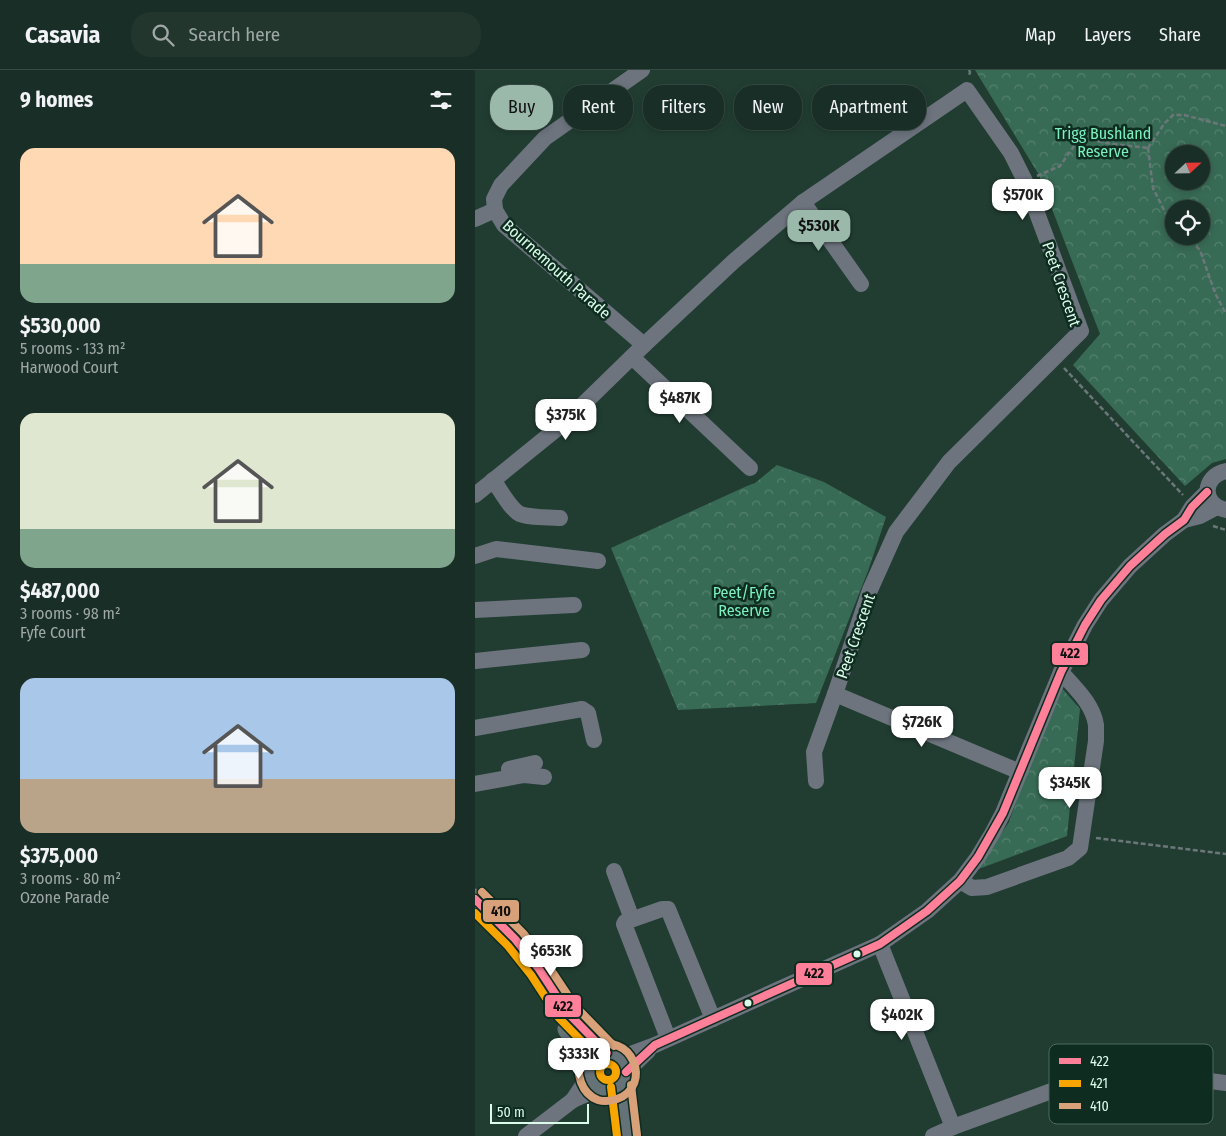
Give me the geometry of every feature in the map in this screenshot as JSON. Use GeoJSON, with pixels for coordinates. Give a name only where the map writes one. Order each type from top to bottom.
{"type":"FeatureCollection","features":[{"type":"Feature","properties":{"kind":"main road"},"geometry":{"type":"LineString","coordinates":[[475,899],[515,939],[539,969],[607,1074],[627,1136]]}},
{"type":"Feature","properties":{"kind":"main road"},"geometry":{"type":"LineString","coordinates":[[475,914],[523,967],[545,1002],[584,1051],[607,1074],[616,1136]]}},
{"type":"Feature","properties":{"kind":"street","name":"Bournemouth Parade"},"geometry":{"type":"LineString","coordinates":[[642,70],[545,138],[501,185],[494,199],[495,210],[505,225],[644,345]]}},
{"type":"Feature","properties":{"kind":"street","name":"Peet Crescent"},"geometry":{"type":"LineString","coordinates":[[475,495],[564,423],[734,261],[803,202],[967,90],[1011,153],[1025,181],[1081,330],[949,462],[897,532],[871,590],[814,752],[816,781]]}},
{"type":"Feature","properties":{"kind":"street"},"geometry":{"type":"LineString","coordinates":[[803,202],[861,284]]}},
{"type":"Feature","properties":{"kind":"street"},"geometry":{"type":"LineString","coordinates":[[475,218],[495,210]]}},
{"type":"Feature","properties":{"kind":"street"},"geometry":{"type":"LineString","coordinates":[[632,358],[750,468]]}},
{"type":"Feature","properties":{"kind":"street"},"geometry":{"type":"LineString","coordinates":[[526,1136],[607,1074],[661,1042],[880,944],[927,911],[960,881],[978,857],[1003,813],[1061,672],[1085,624],[1101,600],[1130,566],[1165,534],[1192,514],[1207,492],[1211,478],[1226,470]]}},
{"type":"Feature","properties":{"kind":"street"},"geometry":{"type":"LineString","coordinates":[[493,480],[514,509],[520,514],[559,518]]}},
{"type":"Feature","properties":{"kind":"street"},"geometry":{"type":"LineString","coordinates":[[1207,492],[1212,503],[1223,509]]}},
{"type":"Feature","properties":{"kind":"street"},"geometry":{"type":"LineString","coordinates":[[1192,514],[1223,509]]}},
{"type":"Feature","properties":{"kind":"street"},"geometry":{"type":"LineString","coordinates":[[475,556],[496,549],[598,561]]}},
{"type":"Feature","properties":{"kind":"street"},"geometry":{"type":"LineString","coordinates":[[475,610],[574,605]]}},
{"type":"Feature","properties":{"kind":"street"},"geometry":{"type":"LineString","coordinates":[[475,661],[582,650]]}},
{"type":"Feature","properties":{"kind":"street"},"geometry":{"type":"LineString","coordinates":[[960,881],[973,888],[987,887],[1069,858],[1081,848],[1096,741],[1096,724],[1092,711],[1084,698],[1061,672]]}},
{"type":"Feature","properties":{"kind":"street"},"geometry":{"type":"LineString","coordinates":[[835,694],[1021,772]]}},
{"type":"Feature","properties":{"kind":"street"},"geometry":{"type":"LineString","coordinates":[[475,728],[582,709],[588,713],[595,740]]}},
{"type":"Feature","properties":{"kind":"street"},"geometry":{"type":"LineString","coordinates":[[475,776],[535,763]]}},
{"type":"Feature","properties":{"kind":"street"},"geometry":{"type":"LineString","coordinates":[[475,784],[524,775],[544,777]]}},
{"type":"Feature","properties":{"kind":"street"},"geometry":{"type":"LineString","coordinates":[[614,871],[631,919]]}},
{"type":"Feature","properties":{"kind":"street"},"geometry":{"type":"LineString","coordinates":[[661,1042],[624,924],[631,919],[662,909],[668,909],[713,1019]]}},
{"type":"Feature","properties":{"kind":"street"},"geometry":{"type":"LineString","coordinates":[[880,944],[953,1127]]}},
{"type":"Feature","properties":{"kind":"street"},"geometry":{"type":"LineString","coordinates":[[1213,1081],[1226,1083]]}},
{"type":"Feature","properties":{"kind":"street"},"geometry":{"type":"LineString","coordinates":[[933,1136],[1049,1092]]}},
{"type":"Feature","properties":{"kind":"path"},"geometry":{"type":"LineString","coordinates":[[1165,212],[1153,188],[1148,148],[1164,124],[1173,115],[1184,114],[1226,126]]}},
{"type":"Feature","properties":{"kind":"path"},"geometry":{"type":"LineString","coordinates":[[1025,181],[1060,166],[1074,146],[1089,139],[1105,143],[1148,148]]}},
{"type":"Feature","properties":{"kind":"path"},"geometry":{"type":"LineString","coordinates":[[1195,245],[1200,250],[1215,292],[1226,314]]}},
{"type":"Feature","properties":{"kind":"path"},"geometry":{"type":"LineString","coordinates":[[1054,358],[1178,489],[1192,514],[1207,524],[1226,530]]}},
{"type":"Feature","properties":{"kind":"path"},"geometry":{"type":"LineString","coordinates":[[1082,836],[1226,854]]}},
{"type":"Feature","properties":{"kind":"green space","name":"Trigg Bushland Reserve"},"geometry":{"type":"Polygon","coordinates":[[[975,70],[1226,70],[1226,459],[1212,463],[1185,486],[1073,365],[1100,334],[1039,175],[975,70]]]}},
{"type":"Feature","properties":{"kind":"green space","name":"Peet/Fyfe Reserve"},"geometry":{"type":"Polygon","coordinates":[[[777,465],[824,482],[886,517],[868,571],[816,703],[678,710],[611,548],[755,483],[777,465]]]}},
{"type":"Feature","properties":{"kind":"green space"},"geometry":{"type":"Polygon","coordinates":[[[1061,687],[1080,709],[1067,836],[976,870],[1009,822],[1028,768],[1061,687]]]}},
{"type":"Feature","properties":{"kind":"transit line","name":"422"},"geometry":{"type":"LineString","coordinates":[[626,1072],[655,1045],[880,944],[927,911],[960,881],[978,857],[1003,813],[1061,672],[1085,625],[1101,600],[1130,566],[1165,534],[1184,520],[1192,507],[1207,492]]}},
{"type":"Feature","properties":{"kind":"transit line","name":"410"},"geometry":{"type":"LineString","coordinates":[[482,892],[523,933],[547,964],[575,1006],[614,1046]]}},
{"type":"Feature","properties":{"kind":"transit line","name":"422"},"geometry":{"type":"LineString","coordinates":[[475,899],[515,939],[539,969],[567,1012],[607,1053]]}},
{"type":"Feature","properties":{"kind":"transit line","name":"421"},"geometry":{"type":"LineString","coordinates":[[475,913],[508,946],[531,975],[559,1018],[600,1060]]}},
{"type":"Feature","properties":{"kind":"transit line","name":"410"},"geometry":{"type":"LineString","coordinates":[[590,1049],[582,1057],[579,1070],[581,1082],[588,1093],[598,1100],[610,1101],[628,1092],[634,1083],[636,1072],[633,1061],[627,1052],[618,1046],[605,1044],[591,1048]]}},
{"type":"Feature","properties":{"kind":"transit line","name":"421"},"geometry":{"type":"LineString","coordinates":[[605,1064],[611,1064],[616,1069],[616,1072],[614,1078],[605,1080],[600,1075],[600,1069],[605,1064]]}},
{"type":"Feature","properties":{"kind":"transit line","name":"410"},"geometry":{"type":"LineString","coordinates":[[631,1085],[637,1135]]}},
{"type":"Feature","properties":{"kind":"transit line","name":"421"},"geometry":{"type":"LineString","coordinates":[[611,1087],[617,1136]]}}]}
